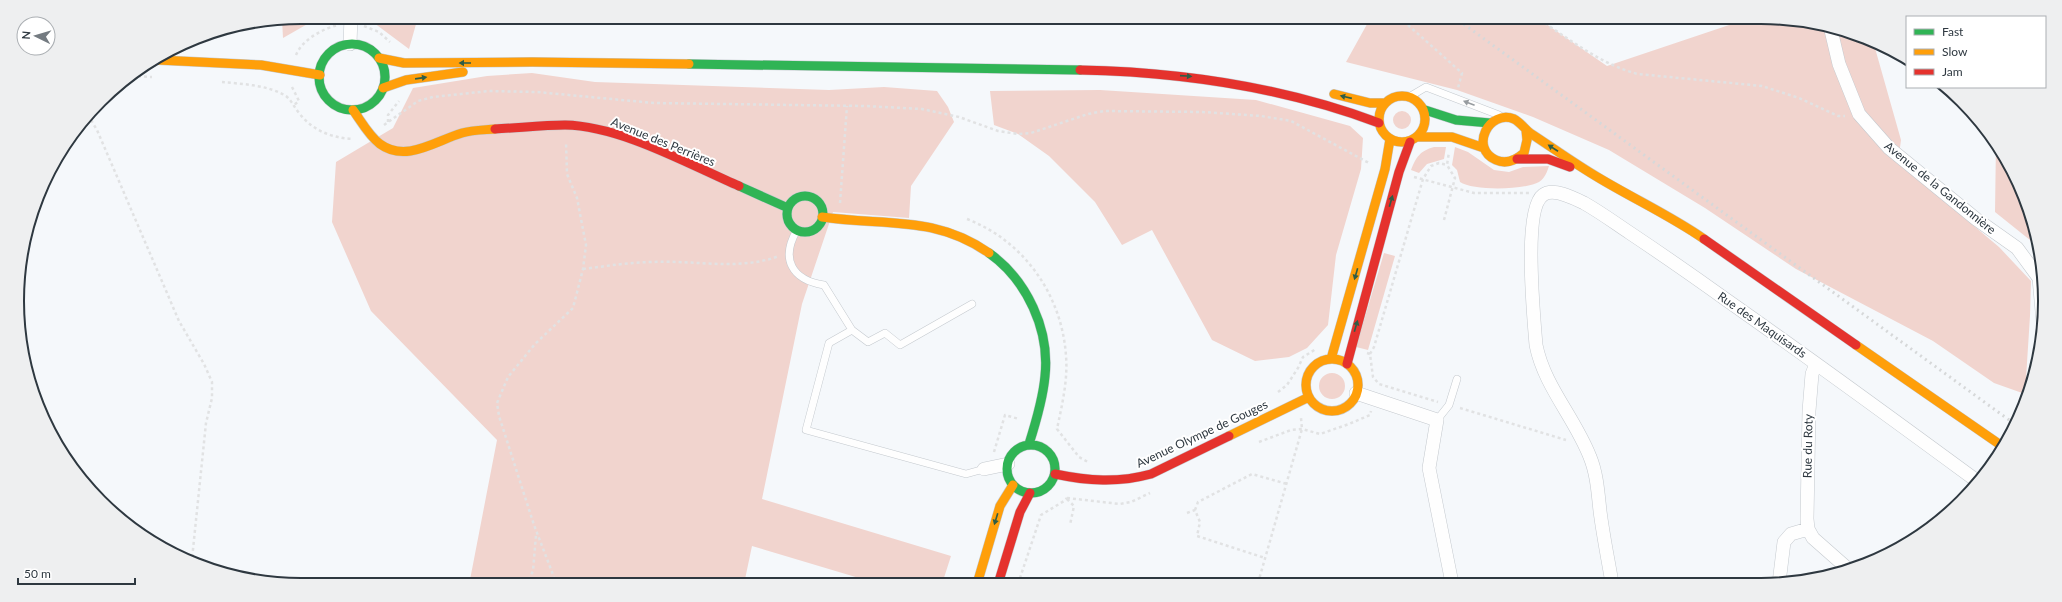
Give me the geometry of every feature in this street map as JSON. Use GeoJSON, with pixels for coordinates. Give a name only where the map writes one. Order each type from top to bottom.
{"type":"FeatureCollection","features":[{"type":"Feature","properties":{"kind":"main road"},"geometry":{"type":"LineString","coordinates":[[350,44],[361,45],[371,50],[379,58],[384,67],[385,78],[379,97],[372,104],[353,110],[342,108],[333,103],[325,95],[321,85],[320,75],[326,57],[333,50],[350,44]]}},
{"type":"Feature","properties":{"kind":"main road"},"geometry":{"type":"LineString","coordinates":[[379,58],[404,63],[532,62],[1119,71],[1182,68]]}},
{"type":"Feature","properties":{"kind":"main road"},"geometry":{"type":"LineString","coordinates":[[163,60],[260,65],[320,75]]}},
{"type":"Feature","properties":{"kind":"main road"},"geometry":{"type":"LineString","coordinates":[[383,88],[406,80],[532,62]]}},
{"type":"Feature","properties":{"kind":"main road"},"geometry":{"type":"LineString","coordinates":[[1119,71],[1194,77],[1262,88],[1345,109],[1379,123]]}},
{"type":"Feature","properties":{"kind":"main road"},"geometry":{"type":"LineString","coordinates":[[1321,91],[1370,103],[1384,103],[1400,96],[1409,97],[1418,102],[1425,110],[1456,120],[1490,123]]}},
{"type":"Feature","properties":{"kind":"main road"},"geometry":{"type":"LineString","coordinates":[[1384,103],[1380,113],[1379,123],[1382,132],[1390,139],[1399,142],[1410,142],[1418,137],[1423,129],[1425,110]]}},
{"type":"Feature","properties":{"kind":"main road","name":"Avenue des Perrières"},"geometry":{"type":"LineString","coordinates":[[353,110],[362,120],[370,134],[380,144],[392,150],[412,152],[462,133],[482,130],[566,125],[610,132],[657,150],[788,208]]}},
{"type":"Feature","properties":{"kind":"main road"},"geometry":{"type":"LineString","coordinates":[[1526,130],[1526,147],[1524,153],[1517,159],[1509,162],[1497,161],[1489,156],[1484,148],[1483,140],[1485,130],[1490,123],[1502,117],[1511,117],[1521,123],[1526,130],[1597,177],[1701,237],[1999,444]]}},
{"type":"Feature","properties":{"kind":"main road"},"geometry":{"type":"LineString","coordinates":[[1418,137],[1452,137],[1484,148]]}},
{"type":"Feature","properties":{"kind":"main road"},"geometry":{"type":"LineString","coordinates":[[1331,359],[1385,169],[1390,139]]}},
{"type":"Feature","properties":{"kind":"main road"},"geometry":{"type":"LineString","coordinates":[[1347,364],[1350,348],[1396,182],[1410,142]]}},
{"type":"Feature","properties":{"kind":"main road"},"geometry":{"type":"LineString","coordinates":[[1517,159],[1548,159],[1597,177]]}},
{"type":"Feature","properties":{"kind":"main road"},"geometry":{"type":"LineString","coordinates":[[800,197],[812,198],[820,206],[822,217],[818,226],[813,230],[802,232],[793,227],[787,218],[788,208],[791,203],[800,197]]}},
{"type":"Feature","properties":{"kind":"main road"},"geometry":{"type":"LineString","coordinates":[[822,217],[839,220],[928,226],[960,234],[985,249],[1006,266],[1025,290],[1036,311],[1043,337],[1046,364],[1044,390],[1030,444]]}},
{"type":"Feature","properties":{"kind":"main road"},"geometry":{"type":"LineString","coordinates":[[1331,359],[1340,360],[1347,364],[1357,377],[1356,393],[1346,406],[1334,410],[1322,408],[1314,404],[1309,397],[1307,380],[1310,372],[1319,363],[1331,359]]}},
{"type":"Feature","properties":{"kind":"main road","name":"Avenue Olympe de Gouges"},"geometry":{"type":"LineString","coordinates":[[1055,474],[1072,478],[1112,481],[1129,480],[1151,474],[1309,397]]}},
{"type":"Feature","properties":{"kind":"main road"},"geometry":{"type":"LineString","coordinates":[[1030,444],[1041,446],[1050,452],[1055,462],[1055,474],[1050,484],[1041,491],[1030,493],[1013,485],[1008,475],[1008,464],[1012,454],[1020,447],[1030,444]]}},
{"type":"Feature","properties":{"kind":"main road"},"geometry":{"type":"LineString","coordinates":[[979,578],[1000,506],[1004,497],[1013,485]]}},
{"type":"Feature","properties":{"kind":"main road"},"geometry":{"type":"LineString","coordinates":[[1000,578],[1020,512],[1030,493]]}},
{"type":"Feature","properties":{"kind":"street"},"geometry":{"type":"LineString","coordinates":[[350,44],[351,24]]}},
{"type":"Feature","properties":{"kind":"street","name":"Avenue de la Gandonnière"},"geometry":{"type":"LineString","coordinates":[[1832,33],[1839,64],[1860,116],[1889,148],[1976,219],[2017,248],[2036,272]]}},
{"type":"Feature","properties":{"kind":"street","name":"Rue des Maquisards"},"geometry":{"type":"LineString","coordinates":[[1539,198],[1544,193],[1552,192],[1567,195],[1585,204],[1671,261],[1974,479]]}},
{"type":"Feature","properties":{"kind":"street"},"geometry":{"type":"LineString","coordinates":[[1539,198],[1533,220],[1532,241],[1536,345],[1539,361],[1546,377],[1582,439],[1591,458],[1597,482],[1600,511],[1611,578]]}},
{"type":"Feature","properties":{"kind":"street","name":"Rue du Roty"},"geometry":{"type":"LineString","coordinates":[[1808,529],[1809,411],[1812,374],[1816,364]]}},
{"type":"Feature","properties":{"kind":"street"},"geometry":{"type":"LineString","coordinates":[[1356,393],[1437,420],[1430,468],[1451,578]]}},
{"type":"Feature","properties":{"kind":"street"},"geometry":{"type":"LineString","coordinates":[[984,468],[1008,464]]}},
{"type":"Feature","properties":{"kind":"street"},"geometry":{"type":"LineString","coordinates":[[1780,577],[1784,542],[1791,534],[1808,529],[1812,538],[1844,565]]}},
{"type":"Feature","properties":{"kind":"lane"},"geometry":{"type":"LineString","coordinates":[[1409,97],[1426,87],[1502,117]]}},
{"type":"Feature","properties":{"kind":"lane"},"geometry":{"type":"LineString","coordinates":[[797,230],[790,250],[790,259],[795,273],[812,283],[824,285],[852,330],[868,342],[885,333],[900,345],[972,304]]}},
{"type":"Feature","properties":{"kind":"lane"},"geometry":{"type":"LineString","coordinates":[[852,330],[829,343],[806,430],[966,474],[984,468]]}},
{"type":"Feature","properties":{"kind":"lane"},"geometry":{"type":"LineString","coordinates":[[1437,420],[1449,405],[1457,379]]}},
{"type":"Feature","properties":{"kind":"path"},"geometry":{"type":"LineString","coordinates":[[294,105],[299,101],[291,84],[291,70],[298,51],[308,40],[326,29],[339,24]]}},
{"type":"Feature","properties":{"kind":"path"},"geometry":{"type":"LineString","coordinates":[[360,24],[379,32],[394,47],[404,63]]}},
{"type":"Feature","properties":{"kind":"path"},"geometry":{"type":"LineString","coordinates":[[1407,24],[1462,73],[1457,89]]}},
{"type":"Feature","properties":{"kind":"path"},"geometry":{"type":"LineString","coordinates":[[1546,24],[1600,58],[1625,71],[1638,74],[1762,86],[1799,98],[1838,116],[1860,116]]}},
{"type":"Feature","properties":{"kind":"path"},"geometry":{"type":"LineString","coordinates":[[139,76],[157,77]]}},
{"type":"Feature","properties":{"kind":"path"},"geometry":{"type":"LineString","coordinates":[[388,122],[388,115],[403,95],[406,80]]}},
{"type":"Feature","properties":{"kind":"path"},"geometry":{"type":"LineString","coordinates":[[217,82],[250,85],[277,92],[285,96],[306,121],[324,133],[334,137],[351,139],[370,134],[413,104],[426,98],[489,91],[537,92],[654,103],[847,106],[934,111],[958,117],[998,131],[1018,134],[1031,133],[1088,114],[1104,111],[1203,112],[1267,116],[1302,125],[1373,165]]}},
{"type":"Feature","properties":{"kind":"path"},"geometry":{"type":"LineString","coordinates":[[839,220],[847,106]]}},
{"type":"Feature","properties":{"kind":"path"},"geometry":{"type":"LineString","coordinates":[[91,120],[179,321],[204,364],[212,382],[212,398],[206,423],[192,556]]}},
{"type":"Feature","properties":{"kind":"path"},"geometry":{"type":"LineString","coordinates":[[554,578],[537,533],[499,416],[497,403],[508,376],[535,344],[573,308],[584,269],[586,246],[577,198],[566,174],[566,125]]}},
{"type":"Feature","properties":{"kind":"path"},"geometry":{"type":"LineString","coordinates":[[1447,165],[1451,146]]}},
{"type":"Feature","properties":{"kind":"path"},"geometry":{"type":"LineString","coordinates":[[1444,220],[1455,178],[1447,165],[1440,163],[1431,166],[1423,179],[1374,347],[1370,354],[1373,377],[1379,384],[1449,405],[1572,441],[1582,439]]}},
{"type":"Feature","properties":{"kind":"path"},"geometry":{"type":"LineString","coordinates":[[1408,175],[1474,193],[1528,192],[1539,198]]}},
{"type":"Feature","properties":{"kind":"path"},"geometry":{"type":"LineString","coordinates":[[840,203],[847,203]]}},
{"type":"Feature","properties":{"kind":"path"},"geometry":{"type":"LineString","coordinates":[[964,218],[984,226],[1009,242],[1034,269],[1054,304],[1060,321],[1066,358],[1064,392],[1057,429],[1079,457],[1094,464]]}},
{"type":"Feature","properties":{"kind":"path"},"geometry":{"type":"LineString","coordinates":[[584,269],[654,262],[732,265],[754,263],[779,257],[790,250]]}},
{"type":"Feature","properties":{"kind":"path"},"geometry":{"type":"LineString","coordinates":[[1275,394],[1287,385],[1303,357],[1326,341],[1336,343]]}},
{"type":"Feature","properties":{"kind":"path"},"geometry":{"type":"LineString","coordinates":[[1350,348],[1370,354]]}},
{"type":"Feature","properties":{"kind":"path"},"geometry":{"type":"LineString","coordinates":[[1302,430],[1320,434],[1370,415],[1379,384]]}},
{"type":"Feature","properties":{"kind":"path"},"geometry":{"type":"LineString","coordinates":[[1260,578],[1296,452]]}},
{"type":"Feature","properties":{"kind":"path"},"geometry":{"type":"LineString","coordinates":[[1266,558],[1197,536],[1200,522],[1195,510],[1198,502],[1252,474],[1287,484]]}},
{"type":"Feature","properties":{"kind":"path"},"geometry":{"type":"LineString","coordinates":[[1020,578],[1041,515],[1067,498],[1072,478]]}},
{"type":"Feature","properties":{"kind":"path"},"geometry":{"type":"LineString","coordinates":[[1067,498],[1074,506],[1070,525]]}},
{"type":"Feature","properties":{"kind":"path"},"geometry":{"type":"LineString","coordinates":[[1187,513],[1195,510]]}},
{"type":"Feature","properties":{"kind":"path"},"geometry":{"type":"LineString","coordinates":[[530,578],[533,571],[537,533]]}},
{"type":"Feature","properties":{"kind":"shaded area"},"geometry":{"type":"Polygon","coordinates":[[[308,24],[283,38],[282,25],[308,24]]]}},
{"type":"Feature","properties":{"kind":"shaded area"},"geometry":{"type":"Polygon","coordinates":[[[375,24],[416,24],[409,49],[375,24]]]}},
{"type":"Feature","properties":{"kind":"shaded area"},"geometry":{"type":"Polygon","coordinates":[[[1367,24],[1546,24],[1607,66],[1732,24],[1797,26],[1815,29],[1833,33],[1875,49],[1901,140],[1898,162],[1999,247],[2031,281],[2026,382],[2022,393],[1994,383],[1933,341],[1796,269],[1705,208],[1609,150],[1533,117],[1457,90],[1346,62],[1367,24]]]}},
{"type":"Feature","properties":{"kind":"shaded area"},"geometry":{"type":"Polygon","coordinates":[[[532,73],[595,82],[829,90],[884,87],[937,91],[948,107],[954,122],[911,186],[909,218],[833,212],[802,304],[762,499],[951,556],[944,578],[859,578],[752,546],[745,578],[470,578],[497,440],[371,311],[332,222],[336,162],[393,128],[413,88],[487,76],[532,73]]]}},
{"type":"Feature","properties":{"kind":"shaded area"},"geometry":{"type":"Polygon","coordinates":[[[1100,90],[1256,100],[1350,126],[1363,138],[1361,169],[1336,255],[1328,325],[1307,348],[1289,357],[1255,361],[1212,340],[1152,230],[1122,245],[1095,202],[1049,156],[1018,134],[994,125],[990,91],[1100,90]]]}},
{"type":"Feature","properties":{"kind":"shaded area"},"geometry":{"type":"Polygon","coordinates":[[[1402,111],[1406,112],[1410,116],[1410,124],[1406,128],[1402,129],[1398,128],[1394,124],[1393,120],[1394,116],[1398,112],[1402,111]]]}},
{"type":"Feature","properties":{"kind":"shaded area"},"geometry":{"type":"Polygon","coordinates":[[[1434,147],[1446,147],[1444,159],[1427,164],[1419,173],[1411,170],[1419,155],[1425,150],[1434,147]]]}},
{"type":"Feature","properties":{"kind":"shaded area"},"geometry":{"type":"Polygon","coordinates":[[[1455,147],[1468,152],[1494,170],[1509,172],[1523,167],[1549,166],[1543,179],[1532,185],[1511,188],[1476,187],[1460,182],[1457,170],[1452,165],[1455,147]]]}},
{"type":"Feature","properties":{"kind":"shaded area"},"geometry":{"type":"Polygon","coordinates":[[[1996,155],[2017,195],[2032,241],[1995,212],[1996,155]]]}},
{"type":"Feature","properties":{"kind":"shaded area"},"geometry":{"type":"Polygon","coordinates":[[[1384,253],[1395,256],[1368,350],[1356,347],[1384,253]]]}},
{"type":"Feature","properties":{"kind":"shaded area"},"geometry":{"type":"Polygon","coordinates":[[[1332,373],[1341,377],[1345,386],[1341,395],[1332,399],[1323,395],[1319,386],[1323,377],[1332,373]]]}},
{"type":"Feature","properties":{"kind":"railway"},"geometry":{"type":"LineString","coordinates":[[1464,24],[2010,421]]}},
{"type":"Feature","properties":{"kind":"traffic: fast"},"geometry":{"type":"LineString","coordinates":[[352,44],[364,47],[375,54],[382,65],[385,77],[382,89],[375,100],[364,107],[352,110],[340,107],[329,100],[322,89],[319,77],[322,65],[329,54],[340,47],[352,44]]}},
{"type":"Feature","properties":{"kind":"traffic: fast"},"geometry":{"type":"LineString","coordinates":[[689,64],[1080,70]]}},
{"type":"Feature","properties":{"kind":"traffic: fast"},"geometry":{"type":"LineString","coordinates":[[1425,110],[1456,120],[1490,123]]}},
{"type":"Feature","properties":{"kind":"traffic: fast"},"geometry":{"type":"LineString","coordinates":[[739,186],[788,208]]}},
{"type":"Feature","properties":{"kind":"traffic: fast"},"geometry":{"type":"LineString","coordinates":[[805,196],[818,201],[823,214],[818,227],[805,232],[792,227],[787,214],[792,201],[805,196]]}},
{"type":"Feature","properties":{"kind":"traffic: fast"},"geometry":{"type":"LineString","coordinates":[[989,253],[1003,264],[1025,292],[1033,307],[1044,341],[1046,359],[1043,393],[1029,444]]}},
{"type":"Feature","properties":{"kind":"traffic: fast"},"geometry":{"type":"LineString","coordinates":[[1026,445],[1036,445],[1048,452],[1055,464],[1055,469],[1055,474],[1048,486],[1036,493],[1026,493],[1018,489],[1011,482],[1007,474],[1007,464],[1011,456],[1018,449],[1026,445]]}},
{"type":"Feature","properties":{"kind":"traffic: slow"},"geometry":{"type":"LineString","coordinates":[[379,58],[404,63],[532,62],[689,64]]}},
{"type":"Feature","properties":{"kind":"traffic: slow"},"geometry":{"type":"LineString","coordinates":[[163,60],[261,65],[320,75]]}},
{"type":"Feature","properties":{"kind":"traffic: slow"},"geometry":{"type":"LineString","coordinates":[[383,88],[406,80],[463,72]]}},
{"type":"Feature","properties":{"kind":"traffic: slow"},"geometry":{"type":"LineString","coordinates":[[1334,94],[1370,103],[1385,103]]}},
{"type":"Feature","properties":{"kind":"traffic: slow"},"geometry":{"type":"LineString","coordinates":[[1397,96],[1407,96],[1415,100],[1421,106],[1425,114],[1425,119],[1425,124],[1421,132],[1415,138],[1407,142],[1397,142],[1389,138],[1383,132],[1379,124],[1379,114],[1383,106],[1389,100],[1397,96]]}},
{"type":"Feature","properties":{"kind":"traffic: slow"},"geometry":{"type":"LineString","coordinates":[[353,110],[376,141],[390,149],[400,151],[421,149],[466,132],[495,129]]}},
{"type":"Feature","properties":{"kind":"traffic: slow"},"geometry":{"type":"LineString","coordinates":[[1526,130],[1527,140],[1524,153],[1511,161],[1504,162],[1496,160],[1488,154],[1484,147],[1483,139],[1490,124],[1505,117],[1514,119],[1530,133],[1581,167],[1704,239]]}},
{"type":"Feature","properties":{"kind":"traffic: slow"},"geometry":{"type":"LineString","coordinates":[[1418,137],[1452,137],[1484,148]]}},
{"type":"Feature","properties":{"kind":"traffic: slow"},"geometry":{"type":"LineString","coordinates":[[1331,359],[1385,169],[1390,139]]}},
{"type":"Feature","properties":{"kind":"traffic: slow"},"geometry":{"type":"LineString","coordinates":[[822,217],[929,227],[969,241],[989,253]]}},
{"type":"Feature","properties":{"kind":"traffic: slow"},"geometry":{"type":"LineString","coordinates":[[1856,345],[1999,444]]}},
{"type":"Feature","properties":{"kind":"traffic: slow"},"geometry":{"type":"LineString","coordinates":[[1332,359],[1342,361],[1350,367],[1356,375],[1358,385],[1356,395],[1350,403],[1342,409],[1332,411],[1322,409],[1314,403],[1308,395],[1306,385],[1308,375],[1314,367],[1322,361],[1332,359]]}},
{"type":"Feature","properties":{"kind":"traffic: slow"},"geometry":{"type":"LineString","coordinates":[[1229,436],[1309,397]]}},
{"type":"Feature","properties":{"kind":"traffic: slow"},"geometry":{"type":"LineString","coordinates":[[979,578],[1000,506],[1013,485]]}},
{"type":"Feature","properties":{"kind":"traffic: jam"},"geometry":{"type":"LineString","coordinates":[[1080,70],[1156,74],[1232,84],[1306,100],[1343,110],[1379,123]]}},
{"type":"Feature","properties":{"kind":"traffic: jam"},"geometry":{"type":"LineString","coordinates":[[495,129],[565,125],[586,127],[609,132],[676,157],[739,186]]}},
{"type":"Feature","properties":{"kind":"traffic: jam"},"geometry":{"type":"LineString","coordinates":[[1347,364],[1399,172],[1410,142]]}},
{"type":"Feature","properties":{"kind":"traffic: jam"},"geometry":{"type":"LineString","coordinates":[[1517,159],[1548,159],[1570,167]]}},
{"type":"Feature","properties":{"kind":"traffic: jam"},"geometry":{"type":"LineString","coordinates":[[1704,239],[1856,345]]}},
{"type":"Feature","properties":{"kind":"traffic: jam"},"geometry":{"type":"LineString","coordinates":[[1055,474],[1103,480],[1139,477],[1151,474],[1229,436]]}},
{"type":"Feature","properties":{"kind":"traffic: jam"},"geometry":{"type":"LineString","coordinates":[[1000,578],[1020,512],[1030,493]]}}]}
